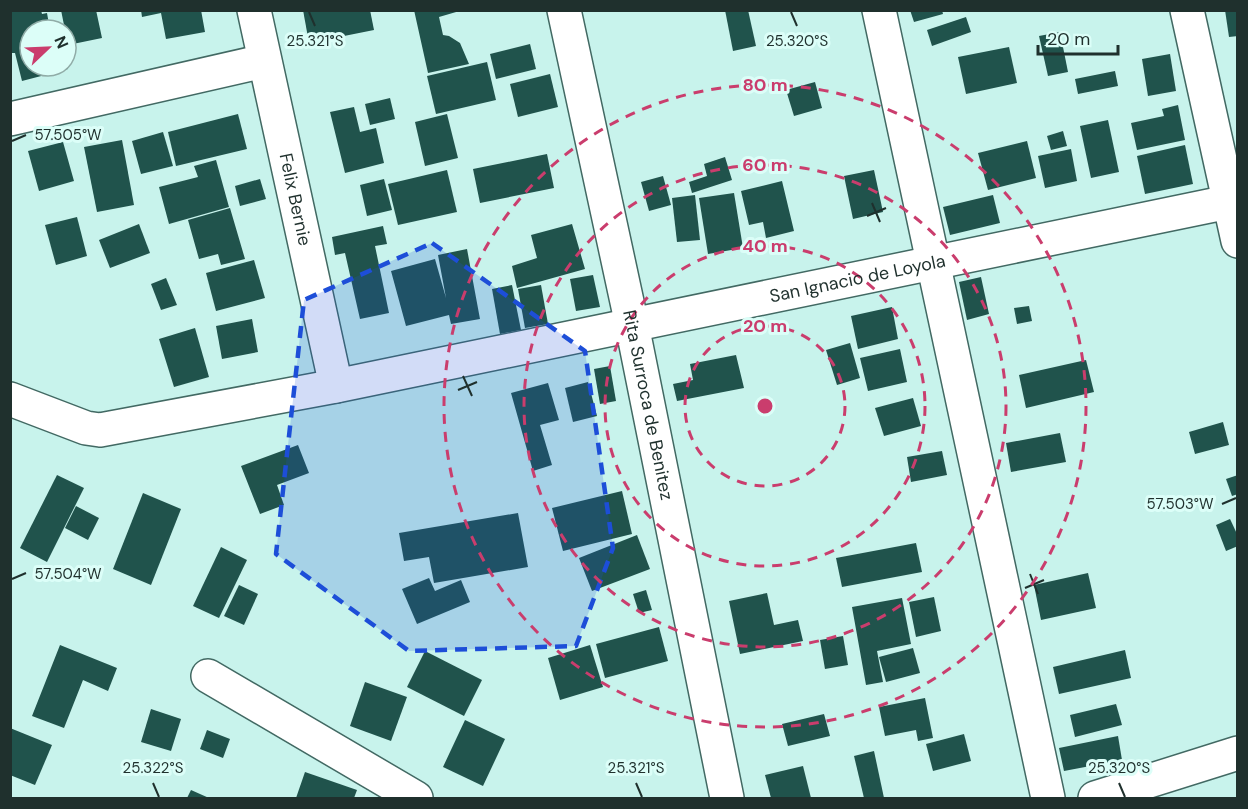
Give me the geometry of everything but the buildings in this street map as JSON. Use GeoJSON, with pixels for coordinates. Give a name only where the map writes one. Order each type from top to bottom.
{"type":"FeatureCollection","features":[{"type":"Feature","properties":{"kind":"street","name":"Felix Bernie"},"geometry":{"type":"LineString","coordinates":[[254,10],[336,386]]}},
{"type":"Feature","properties":{"kind":"street","name":"Rita Surroca de Benitez"},"geometry":{"type":"LineString","coordinates":[[564,10],[632,325],[722,792]]}},
{"type":"Feature","properties":{"kind":"street"},"geometry":{"type":"LineString","coordinates":[[879,10],[1048,798]]}},
{"type":"Feature","properties":{"kind":"street"},"geometry":{"type":"LineString","coordinates":[[1187,10],[1233,201],[1238,241]]}},
{"type":"Feature","properties":{"kind":"street"},"geometry":{"type":"LineString","coordinates":[[10,119],[264,61]]}},
{"type":"Feature","properties":{"kind":"street","name":"San Ignacio de Loyola"},"geometry":{"type":"LineString","coordinates":[[10,399],[86,428],[100,430],[336,386],[1233,201]]}},
{"type":"Feature","properties":{"kind":"street"},"geometry":{"type":"LineString","coordinates":[[208,676],[416,798]]}},
{"type":"Feature","properties":{"kind":"street"},"geometry":{"type":"LineString","coordinates":[[1095,798],[1238,753]]}},
{"type":"Feature","properties":{"kind":"highlighted area"},"geometry":{"type":"Polygon","coordinates":[[[432,243],[585,351],[613,548],[576,646],[409,651],[276,554],[304,300],[432,243]]]}}]}
